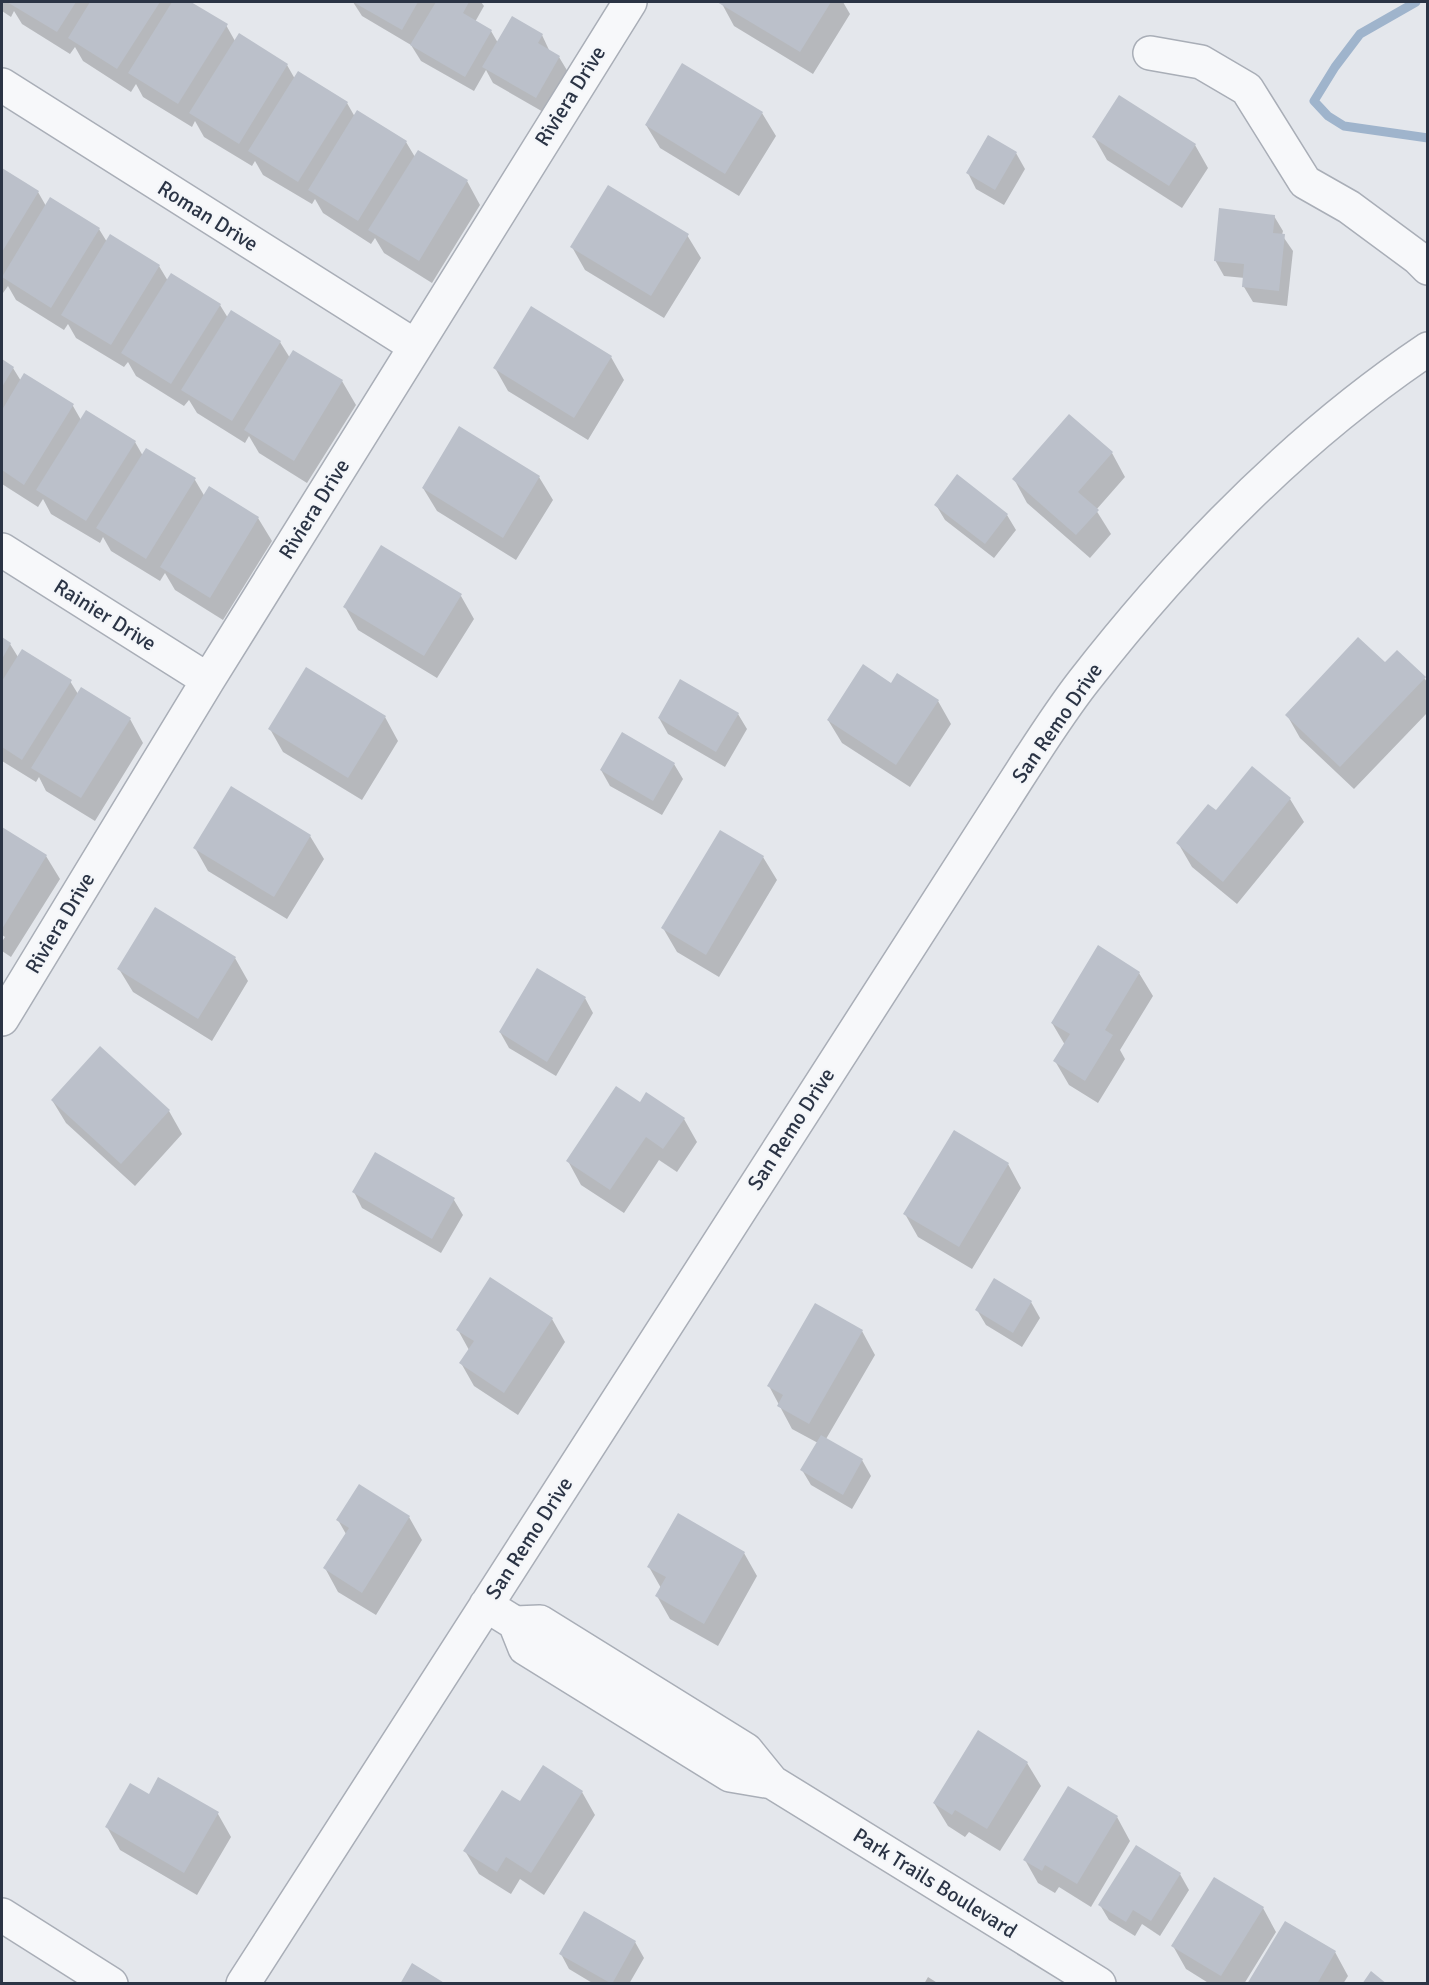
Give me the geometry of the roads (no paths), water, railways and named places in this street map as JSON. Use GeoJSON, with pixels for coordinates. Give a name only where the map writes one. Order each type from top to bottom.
{"type":"FeatureCollection","features":[{"type":"Feature","properties":{"kind":"street","name":"Riviera Drive"},"geometry":{"type":"LineString","coordinates":[[2,1019],[208,680],[626,3]]}},
{"type":"Feature","properties":{"kind":"street"},"geometry":{"type":"LineString","coordinates":[[1150,53],[1201,62],[1247,89],[1305,182],[1349,207],[1418,258],[1428,268]]}},
{"type":"Feature","properties":{"kind":"street","name":"Roman Drive"},"geometry":{"type":"LineString","coordinates":[[2,85],[415,346]]}},
{"type":"Feature","properties":{"kind":"street","name":"San Remo Drive"},"geometry":{"type":"LineString","coordinates":[[243,1983],[997,810],[1083,683],[1150,600],[1212,531],[1249,495],[1338,416],[1428,350]]}},
{"type":"Feature","properties":{"kind":"street","name":"Rainier Drive"},"geometry":{"type":"LineString","coordinates":[[2,550],[208,680]]}},
{"type":"Feature","properties":{"kind":"street","name":"Park Trails Boulevard"},"geometry":{"type":"LineString","coordinates":[[486,1605],[515,1623],[540,1622],[746,1750],[772,1782],[1087,1980]]}},
{"type":"Feature","properties":{"kind":"street"},"geometry":{"type":"LineString","coordinates":[[2,1915],[111,1983]]}},
{"type":"Feature","properties":{"kind":"waterway"},"geometry":{"type":"LineString","coordinates":[[1416,2],[1360,34],[1335,67],[1314,101],[1328,116],[1344,126],[1428,138]]}}]}
